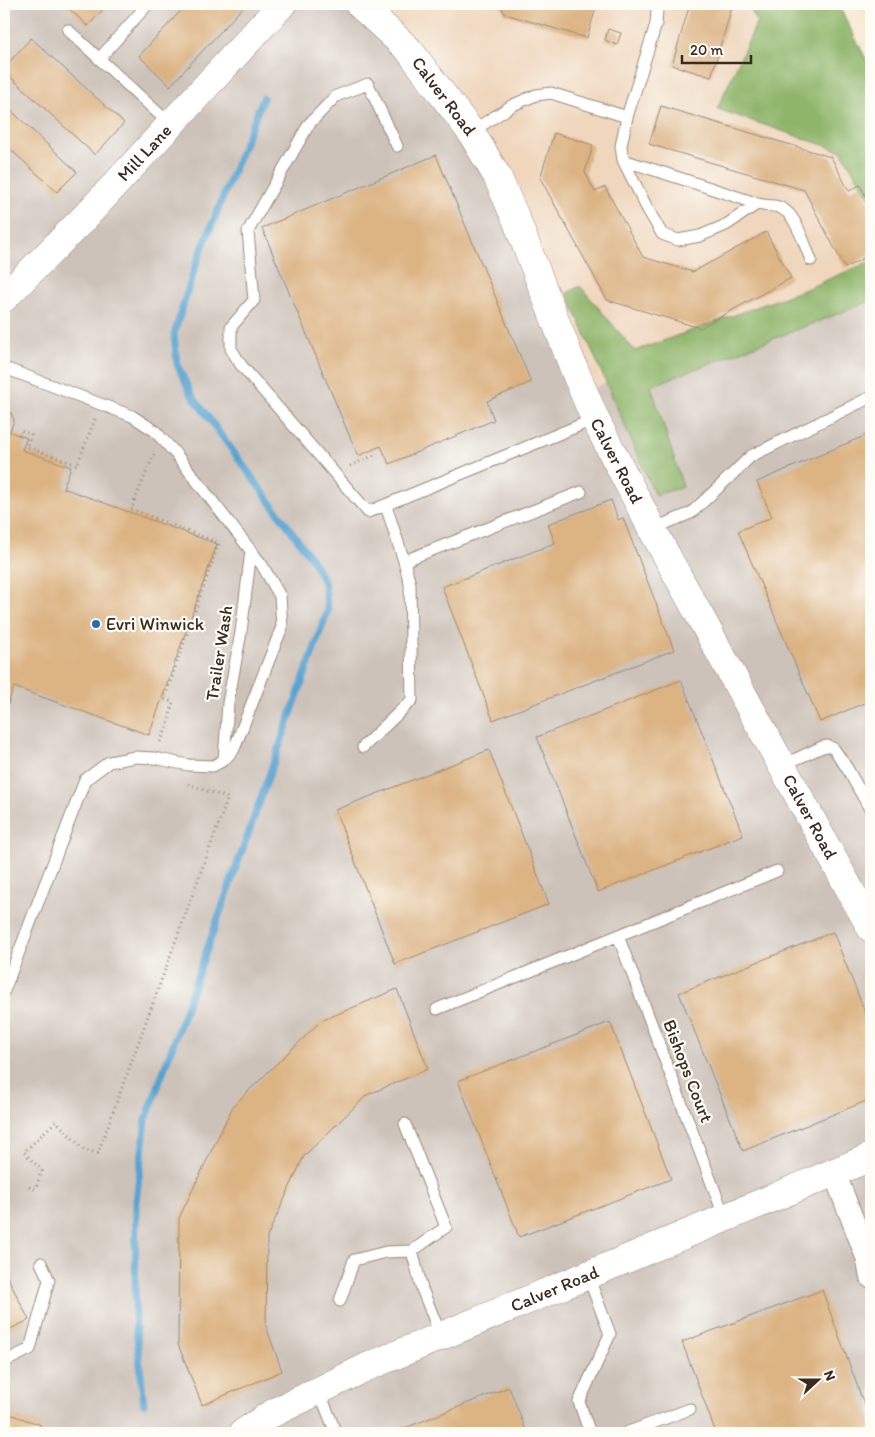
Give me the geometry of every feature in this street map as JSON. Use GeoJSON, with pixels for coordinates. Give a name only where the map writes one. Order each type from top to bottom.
{"type":"FeatureCollection","features":[{"type":"Feature","properties":{"kind":"street","name":"Mill Lane"},"geometry":{"type":"LineString","coordinates":[[4,298],[86,216],[282,4]]}},
{"type":"Feature","properties":{"kind":"street","name":"Calver Road"},"geometry":{"type":"LineString","coordinates":[[359,4],[409,50],[471,132],[497,176],[516,219],[574,370],[595,419],[652,529],[871,928]]}},
{"type":"Feature","properties":{"kind":"street","name":"Calver Road"},"geometry":{"type":"LineString","coordinates":[[243,1433],[271,1414],[367,1367],[871,1157]]}},
{"type":"Feature","properties":{"kind":"street"},"geometry":{"type":"LineString","coordinates":[[834,1172],[867,1257],[871,1277]]}},
{"type":"Feature","properties":{"kind":"lane"},"geometry":{"type":"LineString","coordinates":[[99,59],[148,4]]}},
{"type":"Feature","properties":{"kind":"lane"},"geometry":{"type":"LineString","coordinates":[[656,4],[656,24],[626,117],[621,146],[623,160],[647,208],[662,234],[678,240],[700,236],[726,225],[757,204]]}},
{"type":"Feature","properties":{"kind":"lane"},"geometry":{"type":"LineString","coordinates":[[68,30],[171,125]]}},
{"type":"Feature","properties":{"kind":"lane"},"geometry":{"type":"LineString","coordinates":[[397,146],[368,84],[336,96],[309,124],[248,230],[254,300],[231,327],[231,349],[242,366],[368,512],[595,419]]}},
{"type":"Feature","properties":{"kind":"lane"},"geometry":{"type":"LineString","coordinates":[[471,132],[513,105],[536,95],[551,93],[626,117]]}},
{"type":"Feature","properties":{"kind":"lane"},"geometry":{"type":"LineString","coordinates":[[623,160],[757,204],[773,205],[786,211],[792,217],[811,260]]}},
{"type":"Feature","properties":{"kind":"lane"},"geometry":{"type":"LineString","coordinates":[[4,369],[132,416],[155,430],[262,565],[280,596],[282,627],[234,749],[224,760],[213,766],[188,765],[154,758],[135,757],[109,762],[85,780],[4,992]]}},
{"type":"Feature","properties":{"kind":"lane"},"geometry":{"type":"LineString","coordinates":[[652,529],[691,513],[751,456],[871,397]]}},
{"type":"Feature","properties":{"kind":"lane"},"geometry":{"type":"LineString","coordinates":[[404,562],[581,492]]}},
{"type":"Feature","properties":{"kind":"lane"},"geometry":{"type":"LineString","coordinates":[[363,747],[412,700],[410,584],[386,506]]}},
{"type":"Feature","properties":{"kind":"lane","name":"Trailer Wash"},"geometry":{"type":"LineString","coordinates":[[224,760],[228,703],[241,632],[251,551]]}},
{"type":"Feature","properties":{"kind":"lane"},"geometry":{"type":"LineString","coordinates":[[781,766],[828,746],[834,749],[871,811]]}},
{"type":"Feature","properties":{"kind":"lane"},"geometry":{"type":"LineString","coordinates":[[437,1009],[777,870]]}},
{"type":"Feature","properties":{"kind":"lane","name":"Bishops Court"},"geometry":{"type":"LineString","coordinates":[[618,936],[725,1218]]}},
{"type":"Feature","properties":{"kind":"lane"},"geometry":{"type":"LineString","coordinates":[[340,1301],[354,1260],[386,1252],[412,1251],[446,1227],[405,1124]]}},
{"type":"Feature","properties":{"kind":"lane"},"geometry":{"type":"LineString","coordinates":[[412,1251],[422,1289],[442,1337]]}},
{"type":"Feature","properties":{"kind":"lane"},"geometry":{"type":"LineString","coordinates":[[4,1362],[30,1349],[49,1280],[42,1263]]}},
{"type":"Feature","properties":{"kind":"lane"},"geometry":{"type":"LineString","coordinates":[[588,1276],[610,1334],[579,1402],[590,1433]]}},
{"type":"Feature","properties":{"kind":"lane"},"geometry":{"type":"LineString","coordinates":[[319,1391],[336,1433]]}},
{"type":"Feature","properties":{"kind":"lane"},"geometry":{"type":"LineString","coordinates":[[626,1433],[690,1409]]}},
{"type":"Feature","properties":{"kind":"path"},"geometry":{"type":"LineString","coordinates":[[18,435],[20,431],[31,434],[27,447],[77,465],[100,404]]}},
{"type":"Feature","properties":{"kind":"path"},"geometry":{"type":"LineString","coordinates":[[159,745],[167,728],[172,702],[164,699],[220,543],[131,509],[161,438]]}},
{"type":"Feature","properties":{"kind":"path"},"geometry":{"type":"LineString","coordinates":[[347,467],[377,454]]}},
{"type":"Feature","properties":{"kind":"path"},"geometry":{"type":"LineString","coordinates":[[29,1187],[35,1189],[42,1171],[24,1152],[56,1121],[84,1150],[98,1153],[228,798],[184,783]]}},
{"type":"Feature","properties":{"kind":"shaded area"},"geometry":{"type":"Polygon","coordinates":[[[16,4],[364,4],[442,89],[586,391],[871,274],[871,1433],[4,1433],[4,17],[16,4]]]}},
{"type":"Feature","properties":{"kind":"shaded area"},"geometry":{"type":"Polygon","coordinates":[[[364,4],[812,4],[871,117],[871,274],[586,391],[364,4]]]}},
{"type":"Feature","properties":{"kind":"green space"},"geometry":{"type":"Polygon","coordinates":[[[748,4],[838,4],[871,69],[871,200],[841,151],[717,109],[757,22],[748,4]]]}},
{"type":"Feature","properties":{"kind":"green space"},"geometry":{"type":"Polygon","coordinates":[[[871,261],[871,301],[651,386],[683,487],[655,495],[567,293],[580,286],[635,351],[806,289],[871,261]]]}},
{"type":"Feature","properties":{"kind":"building"},"geometry":{"type":"Polygon","coordinates":[[[64,4],[108,4],[88,26],[64,4]]]}},
{"type":"Feature","properties":{"kind":"building"},"geometry":{"type":"Polygon","coordinates":[[[187,4],[246,4],[170,86],[139,56],[187,4]]]}},
{"type":"Feature","properties":{"kind":"building"},"geometry":{"type":"Polygon","coordinates":[[[500,4],[597,4],[587,38],[505,14],[500,4]]]}},
{"type":"Feature","properties":{"kind":"building"},"geometry":{"type":"Polygon","coordinates":[[[690,4],[733,4],[711,77],[672,65],[690,4]]]}},
{"type":"Feature","properties":{"kind":"building"},"geometry":{"type":"Polygon","coordinates":[[[608,29],[621,33],[617,45],[605,40],[608,29]]]}},
{"type":"Feature","properties":{"kind":"building"},"geometry":{"type":"Polygon","coordinates":[[[31,38],[124,123],[95,155],[4,71],[4,68],[31,38]]]}},
{"type":"Feature","properties":{"kind":"building"},"geometry":{"type":"Polygon","coordinates":[[[4,104],[77,172],[57,192],[9,148],[4,154],[4,104]]]}},
{"type":"Feature","properties":{"kind":"building"},"geometry":{"type":"Polygon","coordinates":[[[661,106],[831,157],[849,191],[860,185],[871,206],[871,254],[845,268],[804,190],[649,144],[661,106]]]}},
{"type":"Feature","properties":{"kind":"building"},"geometry":{"type":"Polygon","coordinates":[[[554,133],[593,145],[585,172],[595,192],[605,187],[643,257],[693,272],[766,232],[791,278],[700,328],[607,300],[540,178],[554,133]]]}},
{"type":"Feature","properties":{"kind":"building"},"geometry":{"type":"Polygon","coordinates":[[[436,155],[531,382],[487,401],[494,420],[389,464],[381,446],[358,456],[262,228],[436,155]]]}},
{"type":"Feature","properties":{"kind":"building","name":"Evri Winwick"},"geometry":{"type":"Polygon","coordinates":[[[4,400],[14,420],[10,432],[27,438],[22,450],[71,467],[63,488],[217,544],[149,735],[14,687],[4,715],[4,400]]]}},
{"type":"Feature","properties":{"kind":"building"},"geometry":{"type":"Polygon","coordinates":[[[871,433],[871,700],[820,722],[738,531],[772,517],[757,482],[871,433]]]}},
{"type":"Feature","properties":{"kind":"building"},"geometry":{"type":"Polygon","coordinates":[[[611,500],[618,520],[623,518],[674,650],[493,720],[442,587],[555,543],[548,524],[611,500]]]}},
{"type":"Feature","properties":{"kind":"building"},"geometry":{"type":"Polygon","coordinates":[[[681,680],[743,835],[598,892],[537,737],[681,680]]]}},
{"type":"Feature","properties":{"kind":"building"},"geometry":{"type":"Polygon","coordinates":[[[489,750],[549,904],[395,964],[335,810],[489,750]]]}},
{"type":"Feature","properties":{"kind":"building"},"geometry":{"type":"Polygon","coordinates":[[[833,932],[871,1027],[871,1099],[743,1151],[679,993],[833,932]]]}},
{"type":"Feature","properties":{"kind":"building"},"geometry":{"type":"Polygon","coordinates":[[[397,989],[428,1069],[367,1095],[304,1156],[267,1237],[266,1326],[282,1371],[202,1405],[178,1344],[179,1218],[233,1106],[321,1021],[397,989]]]}},
{"type":"Feature","properties":{"kind":"building"},"geometry":{"type":"Polygon","coordinates":[[[610,1022],[671,1179],[519,1237],[458,1081],[610,1022]]]}},
{"type":"Feature","properties":{"kind":"building"},"geometry":{"type":"Polygon","coordinates":[[[4,1270],[29,1320],[4,1332],[4,1270]]]}},
{"type":"Feature","properties":{"kind":"building"},"geometry":{"type":"Polygon","coordinates":[[[822,1290],[871,1423],[871,1433],[716,1433],[682,1342],[822,1290]]]}},
{"type":"Feature","properties":{"kind":"building"},"geometry":{"type":"Polygon","coordinates":[[[509,1387],[527,1433],[392,1433],[509,1387]]]}},
{"type":"Feature","properties":{"kind":"building"},"geometry":{"type":"Polygon","coordinates":[[[4,1412],[41,1425],[38,1433],[4,1433],[4,1412]]]}},
{"type":"Feature","properties":{"kind":"waterway"},"geometry":{"type":"LineString","coordinates":[[144,1404],[135,1317],[136,1201],[146,1120],[328,610],[324,582],[312,559],[191,394],[177,364],[174,334],[196,264],[263,98]]}},
{"type":"Feature","properties":{"kind":"place","name":"Evri Winwick"},"geometry":{"type":"Point","coordinates":[96,624]}}]}
